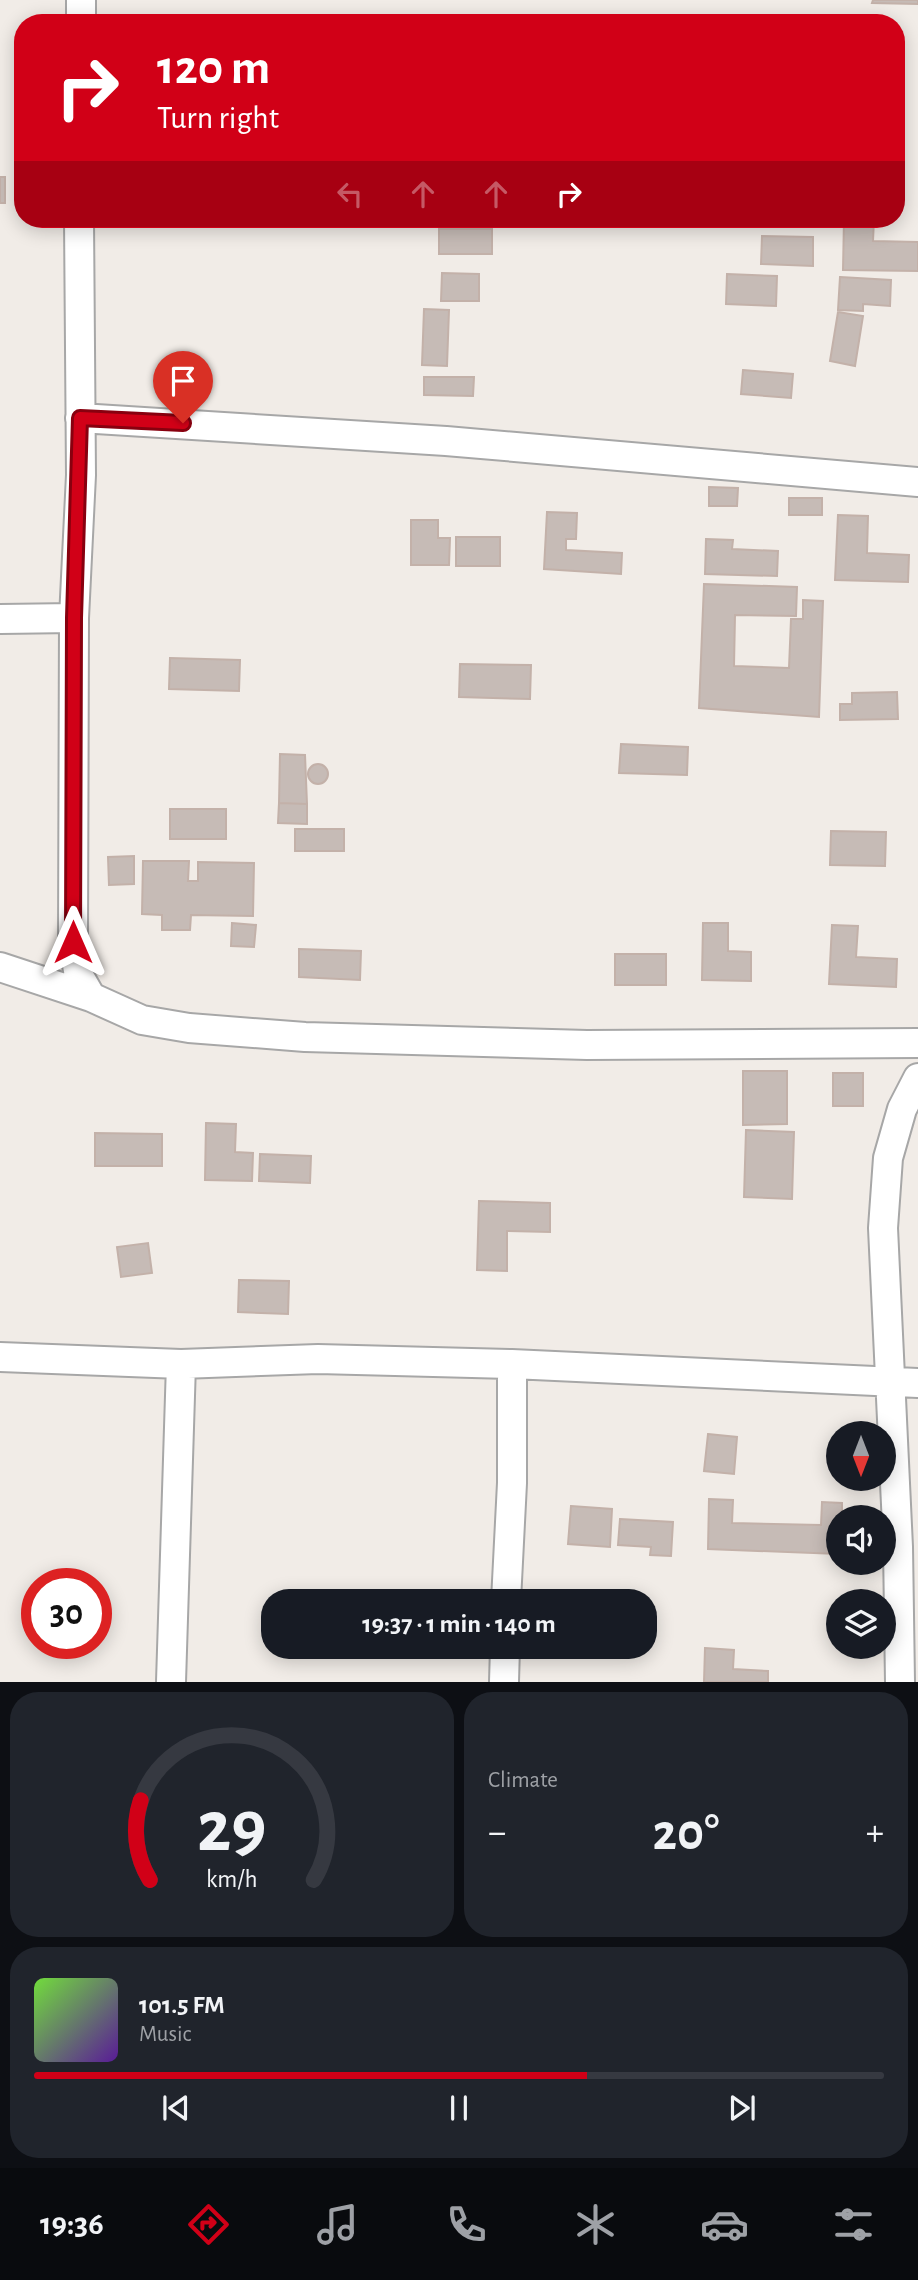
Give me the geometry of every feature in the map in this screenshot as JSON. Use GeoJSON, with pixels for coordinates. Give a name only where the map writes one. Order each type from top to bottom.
{"type":"FeatureCollection","features":[{"type":"Feature","properties":{"kind":"street"},"geometry":{"type":"LineString","coordinates":[[79,228],[80,418],[74,618],[73,942],[79,976],[91,997]]}},
{"type":"Feature","properties":{"kind":"street"},"geometry":{"type":"LineString","coordinates":[[80,418],[446,441],[918,482]]}},
{"type":"Feature","properties":{"kind":"street"},"geometry":{"type":"LineString","coordinates":[[0,619],[74,618]]}},
{"type":"Feature","properties":{"kind":"street"},"geometry":{"type":"LineString","coordinates":[[0,967],[91,997],[130,1016],[163,1026],[305,1037],[587,1045],[918,1043]]}},
{"type":"Feature","properties":{"kind":"street"},"geometry":{"type":"LineString","coordinates":[[900,1682],[904,1383],[883,1228],[884,1189],[893,1136],[918,1078]]}},
{"type":"Feature","properties":{"kind":"street"},"geometry":{"type":"LineString","coordinates":[[0,1357],[181,1364],[318,1359],[512,1364],[904,1383]]}},
{"type":"Feature","properties":{"kind":"street"},"geometry":{"type":"LineString","coordinates":[[171,1682],[181,1364]]}},
{"type":"Feature","properties":{"kind":"street"},"geometry":{"type":"LineString","coordinates":[[507,1589],[512,1483],[512,1364]]}},
{"type":"Feature","properties":{"kind":"street"},"geometry":{"type":"LineString","coordinates":[[504,1682],[505,1659]]}},
{"type":"Feature","properties":{"kind":"building"},"geometry":{"type":"Polygon","coordinates":[[[873,0],[918,0],[918,4],[872,3],[873,0]]]}},
{"type":"Feature","properties":{"kind":"building"},"geometry":{"type":"Polygon","coordinates":[[[0,177],[5,177],[5,203],[0,203],[0,177]]]}},
{"type":"Feature","properties":{"kind":"building"},"geometry":{"type":"Polygon","coordinates":[[[844,228],[874,228],[873,241],[918,242],[918,271],[843,270],[844,228]]]}},
{"type":"Feature","properties":{"kind":"building"},"geometry":{"type":"Polygon","coordinates":[[[439,229],[492,229],[492,254],[439,254],[439,229]]]}},
{"type":"Feature","properties":{"kind":"building"},"geometry":{"type":"Polygon","coordinates":[[[762,236],[813,237],[813,266],[761,264],[762,236]]]}},
{"type":"Feature","properties":{"kind":"building"},"geometry":{"type":"Polygon","coordinates":[[[442,273],[479,274],[479,301],[441,301],[442,273]]]}},
{"type":"Feature","properties":{"kind":"building"},"geometry":{"type":"Polygon","coordinates":[[[727,274],[777,276],[776,306],[726,304],[727,274]]]}},
{"type":"Feature","properties":{"kind":"building"},"geometry":{"type":"Polygon","coordinates":[[[840,277],[891,280],[890,306],[863,304],[863,311],[838,310],[840,277]]]}},
{"type":"Feature","properties":{"kind":"building"},"geometry":{"type":"Polygon","coordinates":[[[424,309],[449,310],[447,366],[422,365],[424,309]]]}},
{"type":"Feature","properties":{"kind":"building"},"geometry":{"type":"Polygon","coordinates":[[[838,312],[863,316],[855,366],[830,361],[838,312]]]}},
{"type":"Feature","properties":{"kind":"building"},"geometry":{"type":"Polygon","coordinates":[[[743,370],[793,374],[791,398],[741,394],[743,370]]]}},
{"type":"Feature","properties":{"kind":"building"},"geometry":{"type":"Polygon","coordinates":[[[424,377],[474,377],[473,396],[424,395],[424,377]]]}},
{"type":"Feature","properties":{"kind":"building"},"geometry":{"type":"Polygon","coordinates":[[[709,487],[738,488],[737,506],[709,506],[709,487]]]}},
{"type":"Feature","properties":{"kind":"building"},"geometry":{"type":"Polygon","coordinates":[[[789,498],[822,498],[822,515],[789,515],[789,498]]]}},
{"type":"Feature","properties":{"kind":"building"},"geometry":{"type":"Polygon","coordinates":[[[547,512],[577,513],[576,539],[566,539],[566,550],[622,553],[621,574],[544,569],[547,512]]]}},
{"type":"Feature","properties":{"kind":"building"},"geometry":{"type":"Polygon","coordinates":[[[838,515],[868,516],[867,553],[909,555],[908,582],[835,580],[838,515]]]}},
{"type":"Feature","properties":{"kind":"building"},"geometry":{"type":"Polygon","coordinates":[[[411,520],[438,520],[438,538],[450,538],[449,565],[411,565],[411,520]]]}},
{"type":"Feature","properties":{"kind":"building"},"geometry":{"type":"Polygon","coordinates":[[[456,537],[500,537],[500,566],[456,566],[456,537]]]}},
{"type":"Feature","properties":{"kind":"building"},"geometry":{"type":"Polygon","coordinates":[[[706,539],[733,540],[732,549],[778,551],[777,576],[705,574],[706,539]]]}},
{"type":"Feature","properties":{"kind":"building"},"geometry":{"type":"Polygon","coordinates":[[[704,584],[797,587],[796,616],[735,615],[734,666],[789,668],[791,619],[803,619],[803,600],[823,601],[819,717],[699,708],[704,584]]]}},
{"type":"Feature","properties":{"kind":"building"},"geometry":{"type":"Polygon","coordinates":[[[170,658],[240,660],[239,691],[169,689],[170,658]]]}},
{"type":"Feature","properties":{"kind":"building"},"geometry":{"type":"Polygon","coordinates":[[[460,664],[531,665],[530,699],[459,697],[460,664]]]}},
{"type":"Feature","properties":{"kind":"building"},"geometry":{"type":"Polygon","coordinates":[[[897,692],[898,719],[840,720],[840,704],[852,704],[852,693],[897,692]]]}},
{"type":"Feature","properties":{"kind":"building"},"geometry":{"type":"Polygon","coordinates":[[[621,744],[688,747],[687,775],[619,773],[621,744]]]}},
{"type":"Feature","properties":{"kind":"building"},"geometry":{"type":"Polygon","coordinates":[[[280,754],[305,755],[307,804],[279,803],[280,754]]]}},
{"type":"Feature","properties":{"kind":"building"},"geometry":{"type":"Polygon","coordinates":[[[318,764],[325,767],[328,774],[325,781],[318,784],[311,781],[308,774],[311,767],[318,764]]]}},
{"type":"Feature","properties":{"kind":"building"},"geometry":{"type":"Polygon","coordinates":[[[279,803],[307,804],[307,824],[278,823],[279,803]]]}},
{"type":"Feature","properties":{"kind":"building"},"geometry":{"type":"Polygon","coordinates":[[[170,809],[226,809],[226,839],[170,839],[170,809]]]}},
{"type":"Feature","properties":{"kind":"building"},"geometry":{"type":"Polygon","coordinates":[[[295,829],[344,829],[344,851],[295,851],[295,829]]]}},
{"type":"Feature","properties":{"kind":"building"},"geometry":{"type":"Polygon","coordinates":[[[831,831],[886,832],[885,866],[830,865],[831,831]]]}},
{"type":"Feature","properties":{"kind":"building"},"geometry":{"type":"Polygon","coordinates":[[[134,856],[134,884],[109,885],[108,857],[134,856]]]}},
{"type":"Feature","properties":{"kind":"building"},"geometry":{"type":"Polygon","coordinates":[[[143,861],[189,861],[188,881],[198,881],[198,862],[254,863],[253,916],[191,915],[190,930],[162,930],[162,915],[142,914],[143,861]]]}},
{"type":"Feature","properties":{"kind":"building"},"geometry":{"type":"Polygon","coordinates":[[[232,923],[256,925],[254,947],[231,946],[232,923]]]}},
{"type":"Feature","properties":{"kind":"building"},"geometry":{"type":"Polygon","coordinates":[[[703,923],[728,923],[728,951],[751,952],[751,981],[702,980],[703,923]]]}},
{"type":"Feature","properties":{"kind":"building"},"geometry":{"type":"Polygon","coordinates":[[[832,925],[858,926],[856,957],[897,959],[896,987],[829,984],[832,925]]]}},
{"type":"Feature","properties":{"kind":"building"},"geometry":{"type":"Polygon","coordinates":[[[299,949],[361,951],[360,980],[299,977],[299,949]]]}},
{"type":"Feature","properties":{"kind":"building"},"geometry":{"type":"Polygon","coordinates":[[[615,954],[666,954],[666,985],[615,985],[615,954]]]}},
{"type":"Feature","properties":{"kind":"building"},"geometry":{"type":"Polygon","coordinates":[[[743,1071],[787,1071],[787,1124],[743,1125],[743,1071]]]}},
{"type":"Feature","properties":{"kind":"building"},"geometry":{"type":"Polygon","coordinates":[[[833,1073],[863,1073],[863,1106],[833,1106],[833,1073]]]}},
{"type":"Feature","properties":{"kind":"building"},"geometry":{"type":"Polygon","coordinates":[[[206,1123],[236,1124],[235,1152],[253,1153],[252,1181],[205,1180],[206,1123]]]}},
{"type":"Feature","properties":{"kind":"building"},"geometry":{"type":"Polygon","coordinates":[[[746,1130],[794,1132],[792,1199],[744,1197],[746,1130]]]}},
{"type":"Feature","properties":{"kind":"building"},"geometry":{"type":"Polygon","coordinates":[[[95,1133],[162,1134],[162,1166],[95,1166],[95,1133]]]}},
{"type":"Feature","properties":{"kind":"building"},"geometry":{"type":"Polygon","coordinates":[[[260,1154],[311,1156],[310,1183],[259,1181],[260,1154]]]}},
{"type":"Feature","properties":{"kind":"building"},"geometry":{"type":"Polygon","coordinates":[[[479,1201],[550,1203],[550,1232],[507,1231],[507,1271],[477,1270],[479,1201]]]}},
{"type":"Feature","properties":{"kind":"building"},"geometry":{"type":"Polygon","coordinates":[[[148,1243],[152,1273],[121,1277],[117,1247],[148,1243]]]}},
{"type":"Feature","properties":{"kind":"building"},"geometry":{"type":"Polygon","coordinates":[[[239,1280],[289,1281],[288,1314],[238,1312],[239,1280]]]}},
{"type":"Feature","properties":{"kind":"building"},"geometry":{"type":"Polygon","coordinates":[[[708,1434],[737,1437],[734,1474],[704,1471],[708,1434]]]}},
{"type":"Feature","properties":{"kind":"building"},"geometry":{"type":"Polygon","coordinates":[[[709,1499],[733,1500],[732,1523],[821,1525],[822,1502],[842,1503],[826,1505],[826,1554],[708,1549],[709,1499]]]}},
{"type":"Feature","properties":{"kind":"building"},"geometry":{"type":"Polygon","coordinates":[[[571,1506],[612,1509],[610,1547],[568,1544],[571,1506]]]}},
{"type":"Feature","properties":{"kind":"building"},"geometry":{"type":"Polygon","coordinates":[[[620,1519],[673,1522],[671,1556],[650,1555],[651,1547],[618,1545],[620,1519]]]}},
{"type":"Feature","properties":{"kind":"building"},"geometry":{"type":"Polygon","coordinates":[[[705,1648],[734,1650],[733,1669],[768,1671],[768,1682],[704,1682],[705,1648]]]}},
{"type":"Feature","properties":{"kind":"route"},"geometry":{"type":"LineString","coordinates":[[73,942],[74,618],[80,418],[183,423]]}}]}
